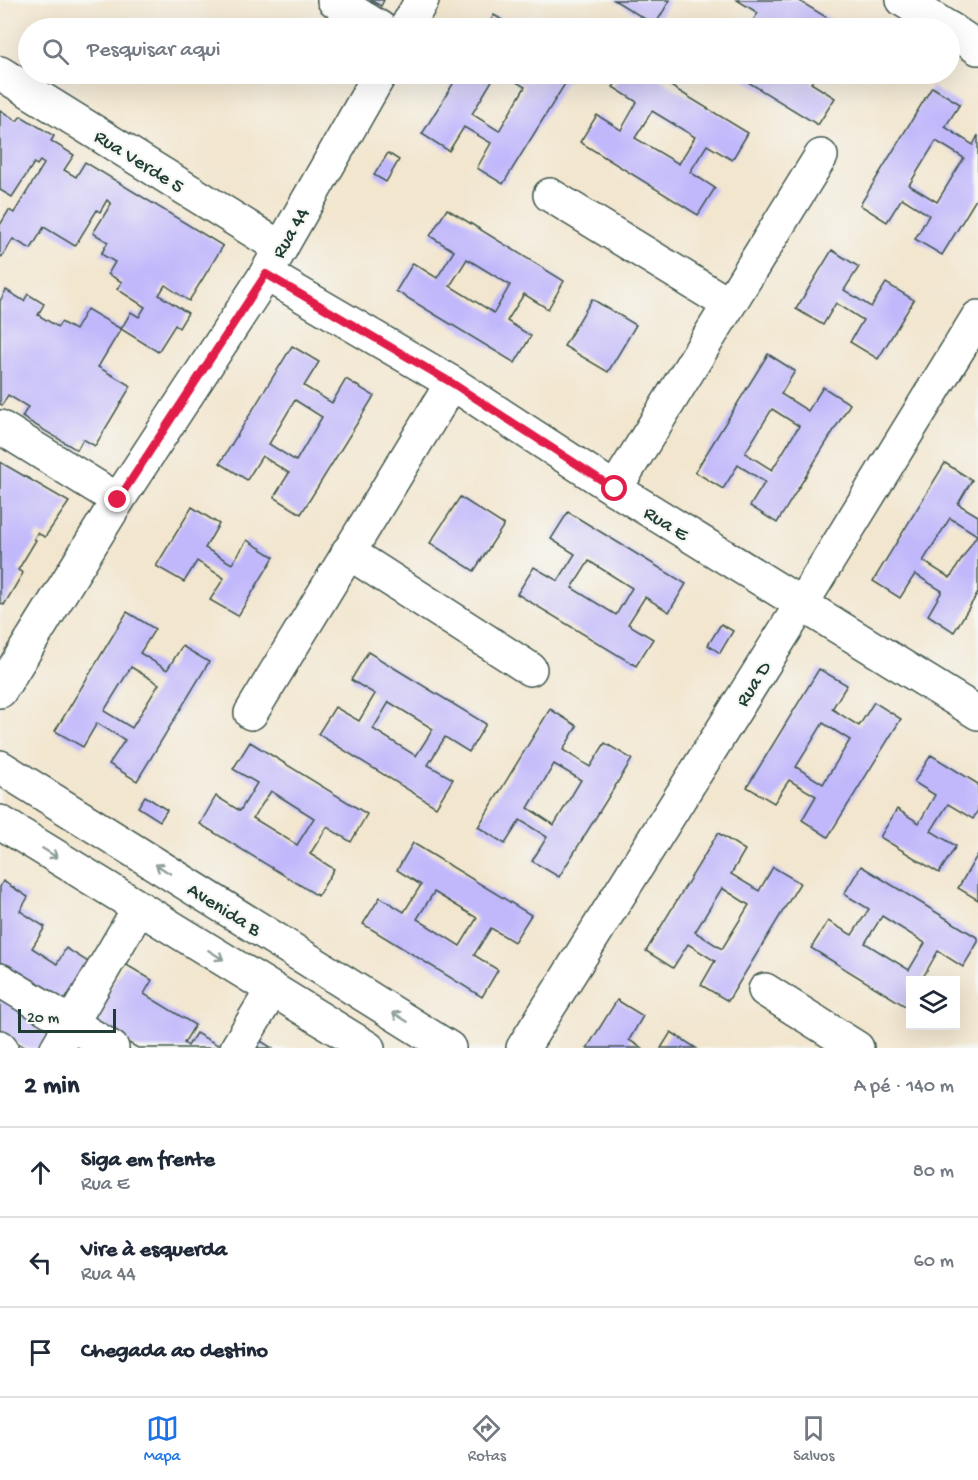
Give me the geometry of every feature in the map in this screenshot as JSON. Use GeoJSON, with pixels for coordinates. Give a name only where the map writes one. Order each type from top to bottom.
{"type":"FeatureCollection","features":[{"type":"Feature","properties":{"kind":"street"},"geometry":{"type":"LineString","coordinates":[[334,0],[364,18]]}},
{"type":"Feature","properties":{"kind":"street"},"geometry":{"type":"LineString","coordinates":[[412,18],[422,0]]}},
{"type":"Feature","properties":{"kind":"street"},"geometry":{"type":"LineString","coordinates":[[903,0],[932,18]]}},
{"type":"Feature","properties":{"kind":"street"},"geometry":{"type":"LineString","coordinates":[[960,36],[978,48]]}},
{"type":"Feature","properties":{"kind":"street","name":"Rua Verde 5"},"geometry":{"type":"LineString","coordinates":[[0,73],[273,261]]}},
{"type":"Feature","properties":{"kind":"street","name":"Rua 44"},"geometry":{"type":"LineString","coordinates":[[0,691],[118,500],[273,261],[374,84]]}},
{"type":"Feature","properties":{"kind":"street"},"geometry":{"type":"LineString","coordinates":[[615,489],[821,156]]}},
{"type":"Feature","properties":{"kind":"street"},"geometry":{"type":"LineString","coordinates":[[550,195],[728,304]]}},
{"type":"Feature","properties":{"kind":"street","name":"Rua E"},"geometry":{"type":"LineString","coordinates":[[273,261],[452,383],[615,489],[978,713]]}},
{"type":"Feature","properties":{"kind":"street","name":"Rua D"},"geometry":{"type":"LineString","coordinates":[[523,1048],[801,605],[978,317]]}},
{"type":"Feature","properties":{"kind":"street"},"geometry":{"type":"LineString","coordinates":[[251,713],[452,383]]}},
{"type":"Feature","properties":{"kind":"street"},"geometry":{"type":"LineString","coordinates":[[0,427],[118,500]]}},
{"type":"Feature","properties":{"kind":"street"},"geometry":{"type":"LineString","coordinates":[[348,552],[530,669]]}},
{"type":"Feature","properties":{"kind":"street","name":"Avenida B"},"geometry":{"type":"LineString","coordinates":[[0,767],[449,1048]]}},
{"type":"Feature","properties":{"kind":"street"},"geometry":{"type":"LineString","coordinates":[[0,822],[368,1048]]}},
{"type":"Feature","properties":{"kind":"street"},"geometry":{"type":"LineString","coordinates":[[65,1036],[139,908]]}},
{"type":"Feature","properties":{"kind":"street"},"geometry":{"type":"LineString","coordinates":[[0,980],[65,1036],[112,1048]]}},
{"type":"Feature","properties":{"kind":"street"},"geometry":{"type":"LineString","coordinates":[[237,1048],[272,990]]}},
{"type":"Feature","properties":{"kind":"street"},"geometry":{"type":"LineString","coordinates":[[765,990],[857,1048]]}},
{"type":"Feature","properties":{"kind":"building"},"geometry":{"type":"Polygon","coordinates":[[[370,0],[384,0],[381,6],[370,0]]]}},
{"type":"Feature","properties":{"kind":"building"},"geometry":{"type":"Polygon","coordinates":[[[614,0],[670,0],[659,18],[644,18],[614,0]]]}},
{"type":"Feature","properties":{"kind":"building"},"geometry":{"type":"Polygon","coordinates":[[[737,0],[798,0],[828,18],[755,18],[758,13],[737,0]]]}},
{"type":"Feature","properties":{"kind":"building"},"geometry":{"type":"Polygon","coordinates":[[[453,84],[490,84],[472,114],[499,131],[525,87],[520,84],[565,84],[503,184],[477,168],[491,143],[464,127],[449,151],[422,134],[453,84]]]}},
{"type":"Feature","properties":{"kind":"building"},"geometry":{"type":"Polygon","coordinates":[[[615,84],[667,84],[748,133],[732,160],[707,145],[690,172],[715,188],[698,215],[580,142],[597,115],[621,130],[637,102],[613,87],[615,84]],[[652,111],[635,138],[679,164],[695,137],[652,111]]]}},
{"type":"Feature","properties":{"kind":"building"},"geometry":{"type":"Polygon","coordinates":[[[751,84],[813,84],[835,98],[818,125],[751,84]]]}},
{"type":"Feature","properties":{"kind":"building"},"geometry":{"type":"Polygon","coordinates":[[[932,87],[960,104],[945,127],[973,145],[978,135],[978,196],[942,255],[915,239],[929,215],[902,198],[887,222],[860,205],[932,87]],[[936,141],[909,185],[937,202],[964,158],[936,141]]]}},
{"type":"Feature","properties":{"kind":"building"},"geometry":{"type":"Polygon","coordinates":[[[0,110],[17,121],[21,116],[54,136],[51,141],[74,155],[64,170],[76,177],[85,162],[223,246],[189,301],[165,285],[159,295],[188,313],[179,328],[175,325],[158,352],[121,329],[131,312],[139,317],[145,307],[117,289],[122,282],[108,274],[115,262],[101,254],[108,242],[93,233],[111,204],[107,200],[100,212],[97,210],[75,246],[44,227],[31,249],[13,239],[2,257],[0,255],[0,225],[9,210],[14,213],[44,164],[40,161],[37,165],[34,163],[12,197],[0,190],[0,110]]]}},
{"type":"Feature","properties":{"kind":"building"},"geometry":{"type":"Polygon","coordinates":[[[388,153],[399,160],[386,182],[374,175],[388,153]]]}},
{"type":"Feature","properties":{"kind":"building"},"geometry":{"type":"Polygon","coordinates":[[[447,209],[564,281],[548,309],[524,294],[507,321],[531,336],[515,363],[396,291],[413,263],[437,278],[454,251],[430,236],[447,209]],[[467,259],[450,286],[494,313],[510,285],[467,259]]]}},
{"type":"Feature","properties":{"kind":"building"},"geometry":{"type":"Polygon","coordinates":[[[832,250],[859,267],[844,290],[871,307],[886,283],[914,300],[878,359],[850,342],[863,320],[836,303],[823,325],[796,309],[832,250]]]}},
{"type":"Feature","properties":{"kind":"building"},"geometry":{"type":"Polygon","coordinates":[[[6,290],[24,301],[28,294],[44,304],[38,315],[58,327],[61,322],[75,330],[87,309],[121,329],[98,367],[131,386],[95,446],[83,439],[77,450],[22,417],[28,407],[8,395],[2,405],[0,404],[0,301],[6,290]]]}},
{"type":"Feature","properties":{"kind":"building"},"geometry":{"type":"Polygon","coordinates":[[[592,299],[636,325],[608,372],[564,346],[592,299]]]}},
{"type":"Feature","properties":{"kind":"building"},"geometry":{"type":"Polygon","coordinates":[[[292,346],[319,362],[304,386],[332,403],[346,379],[374,396],[301,514],[274,497],[289,473],[262,456],[247,480],[220,463],[292,346]],[[295,400],[269,444],[296,461],[322,417],[295,400]]]}},
{"type":"Feature","properties":{"kind":"building"},"geometry":{"type":"Polygon","coordinates":[[[768,354],[795,371],[781,394],[808,411],[823,387],[850,404],[777,523],[750,506],[765,482],[738,465],[723,489],[695,472],[768,354]],[[772,409],[745,453],[772,470],[799,426],[772,409]]]}},
{"type":"Feature","properties":{"kind":"building"},"geometry":{"type":"Polygon","coordinates":[[[0,462],[69,502],[45,537],[37,533],[34,539],[36,540],[18,570],[23,573],[4,605],[0,603],[0,462]]]}},
{"type":"Feature","properties":{"kind":"building"},"geometry":{"type":"Polygon","coordinates":[[[945,463],[972,480],[958,504],[978,516],[978,593],[954,632],[928,615],[942,591],[915,574],[900,598],[873,581],[945,463]],[[950,518],[923,561],[950,578],[977,535],[950,518]]]}},
{"type":"Feature","properties":{"kind":"building"},"geometry":{"type":"Polygon","coordinates":[[[460,497],[504,525],[474,571],[430,543],[460,497]]]}},
{"type":"Feature","properties":{"kind":"building"},"geometry":{"type":"Polygon","coordinates":[[[192,507],[219,524],[205,548],[232,564],[247,540],[274,557],[238,616],[210,600],[224,578],[197,561],[184,582],[156,566],[192,507]]]}},
{"type":"Feature","properties":{"kind":"building"},"geometry":{"type":"Polygon","coordinates":[[[568,512],[686,584],[669,612],[645,597],[628,624],[653,639],[636,666],[517,594],[534,567],[558,581],[575,554],[551,539],[568,512]],[[589,561],[572,588],[616,615],[632,588],[589,561]]]}},
{"type":"Feature","properties":{"kind":"building"},"geometry":{"type":"Polygon","coordinates":[[[127,612],[155,629],[140,653],[167,670],[182,646],[209,662],[137,781],[109,764],[125,740],[97,723],[83,747],[55,731],[127,612]],[[131,667],[104,711],[132,728],[159,684],[131,667]]]}},
{"type":"Feature","properties":{"kind":"building"},"geometry":{"type":"Polygon","coordinates":[[[721,624],[733,631],[720,653],[708,645],[721,624]]]}},
{"type":"Feature","properties":{"kind":"building"},"geometry":{"type":"Polygon","coordinates":[[[368,652],[486,724],[469,752],[445,737],[428,765],[453,779],[436,807],[318,734],[335,707],[359,721],[375,694],[351,680],[368,652]],[[389,702],[373,729],[416,756],[433,729],[389,702]]]}},
{"type":"Feature","properties":{"kind":"building"},"geometry":{"type":"Polygon","coordinates":[[[819,669],[847,685],[832,709],[859,726],[874,702],[901,719],[828,837],[802,820],[816,796],[789,780],[774,803],[747,787],[819,669]],[[823,723],[796,767],[823,784],[850,740],[823,723]]]}},
{"type":"Feature","properties":{"kind":"building"},"geometry":{"type":"Polygon","coordinates":[[[550,709],[577,726],[563,750],[590,767],[605,743],[632,759],[559,877],[532,861],[547,837],[520,820],[505,844],[478,827],[550,709]],[[554,764],[528,808],[554,825],[581,780],[554,764]]]}},
{"type":"Feature","properties":{"kind":"building"},"geometry":{"type":"Polygon","coordinates":[[[250,742],[367,814],[351,842],[327,827],[310,854],[334,869],[318,896],[200,824],[216,796],[240,811],[257,783],[233,769],[250,742]],[[271,791],[253,818],[297,845],[314,818],[271,791]]]}},
{"type":"Feature","properties":{"kind":"building"},"geometry":{"type":"Polygon","coordinates":[[[931,755],[978,784],[978,810],[973,819],[948,804],[931,831],[956,846],[939,873],[880,837],[897,809],[919,823],[935,795],[914,782],[931,755]]]}},
{"type":"Feature","properties":{"kind":"building"},"geometry":{"type":"Polygon","coordinates":[[[145,796],[167,810],[160,821],[138,807],[145,796]]]}},
{"type":"Feature","properties":{"kind":"building"},"geometry":{"type":"Polygon","coordinates":[[[718,833],[745,850],[731,874],[759,891],[773,867],[800,883],[728,1001],[701,985],[715,961],[688,944],[673,968],[646,951],[718,833]],[[722,888],[695,932],[722,949],[749,905],[722,888]]]}},
{"type":"Feature","properties":{"kind":"building"},"geometry":{"type":"Polygon","coordinates":[[[413,843],[531,915],[514,942],[491,928],[474,955],[498,970],[482,997],[363,924],[380,897],[404,912],[421,885],[397,870],[413,843]],[[434,892],[417,919],[460,946],[477,918],[434,892]]]}},
{"type":"Feature","properties":{"kind":"building"},"geometry":{"type":"Polygon","coordinates":[[[978,854],[978,900],[958,888],[978,854]]]}},
{"type":"Feature","properties":{"kind":"building"},"geometry":{"type":"Polygon","coordinates":[[[861,866],[978,938],[978,942],[963,967],[938,951],[924,976],[906,976],[906,1007],[811,948],[828,921],[852,935],[869,909],[844,894],[861,866]],[[882,916],[865,943],[909,970],[925,943],[882,916]]]}},
{"type":"Feature","properties":{"kind":"building"},"geometry":{"type":"Polygon","coordinates":[[[3,881],[28,897],[20,911],[45,927],[32,948],[57,964],[66,948],[93,965],[66,1009],[0,968],[0,887],[3,881]]]}},
{"type":"Feature","properties":{"kind":"building"},"geometry":{"type":"Polygon","coordinates":[[[125,964],[152,980],[144,994],[195,1025],[184,1043],[188,1046],[196,1033],[218,1045],[216,1048],[138,1048],[90,1022],[125,964]]]}},
{"type":"Feature","properties":{"kind":"building"},"geometry":{"type":"Polygon","coordinates":[[[0,993],[56,1024],[41,1048],[26,1048],[0,1032],[0,993]]]}},
{"type":"Feature","properties":{"kind":"building"},"geometry":{"type":"Polygon","coordinates":[[[617,1000],[643,1016],[629,1040],[642,1048],[587,1048],[617,1000]]]}},
{"type":"Feature","properties":{"kind":"building"},"geometry":{"type":"Polygon","coordinates":[[[671,1032],[696,1048],[661,1048],[671,1032]]]}},
{"type":"Feature","properties":{"kind":"building"},"geometry":{"type":"Polygon","coordinates":[[[256,1038],[272,1048],[249,1048],[256,1038]]]}},
{"type":"Feature","properties":{"kind":"route"},"geometry":{"type":"LineString","coordinates":[[118,500],[266,274],[452,383],[615,489]]}}]}
